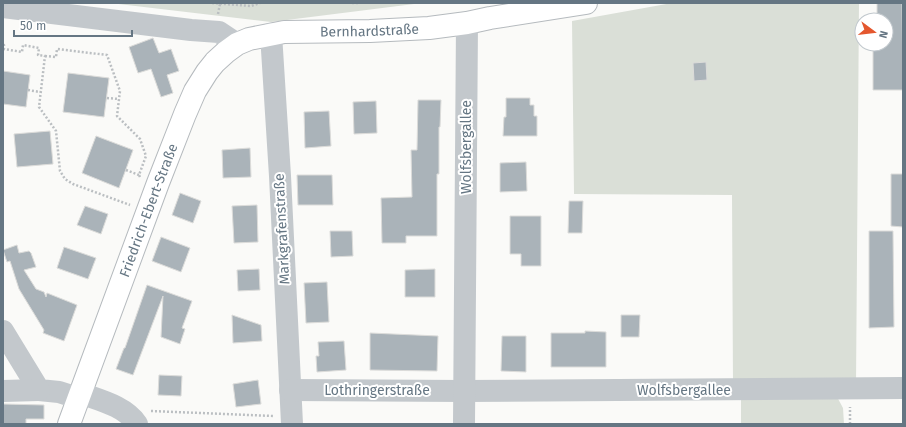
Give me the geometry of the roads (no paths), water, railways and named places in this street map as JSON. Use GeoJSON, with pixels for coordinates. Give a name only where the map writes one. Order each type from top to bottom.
{"type":"FeatureCollection","features":[{"type":"Feature","properties":{"kind":"main road","name":"Bernhardstraße"},"geometry":{"type":"LineString","coordinates":[[271,34],[284,32],[429,28],[586,3]]}},
{"type":"Feature","properties":{"kind":"main road","name":"Friedrich-Ebert-Straße"},"geometry":{"type":"LineString","coordinates":[[69,424],[147,211],[195,91],[215,62],[237,44],[271,34]]}},
{"type":"Feature","properties":{"kind":"street"},"geometry":{"type":"LineString","coordinates":[[3,7],[191,30],[219,32],[237,44]]}},
{"type":"Feature","properties":{"kind":"street","name":"Wolfsbergallee"},"geometry":{"type":"LineString","coordinates":[[464,424],[467,23]]}},
{"type":"Feature","properties":{"kind":"street","name":"Markgrafenstraße"},"geometry":{"type":"LineString","coordinates":[[271,34],[280,176],[292,420]]}},
{"type":"Feature","properties":{"kind":"street"},"geometry":{"type":"LineString","coordinates":[[3,331],[39,390]]}},
{"type":"Feature","properties":{"kind":"street","name":"Wolfsbergallee"},"geometry":{"type":"LineString","coordinates":[[464,391],[903,388]]}},
{"type":"Feature","properties":{"kind":"street"},"geometry":{"type":"LineString","coordinates":[[3,391],[39,390],[79,396],[119,408],[134,420]]}},
{"type":"Feature","properties":{"kind":"street","name":"Lothringerstraße"},"geometry":{"type":"LineString","coordinates":[[290,390],[464,391]]}}]}
